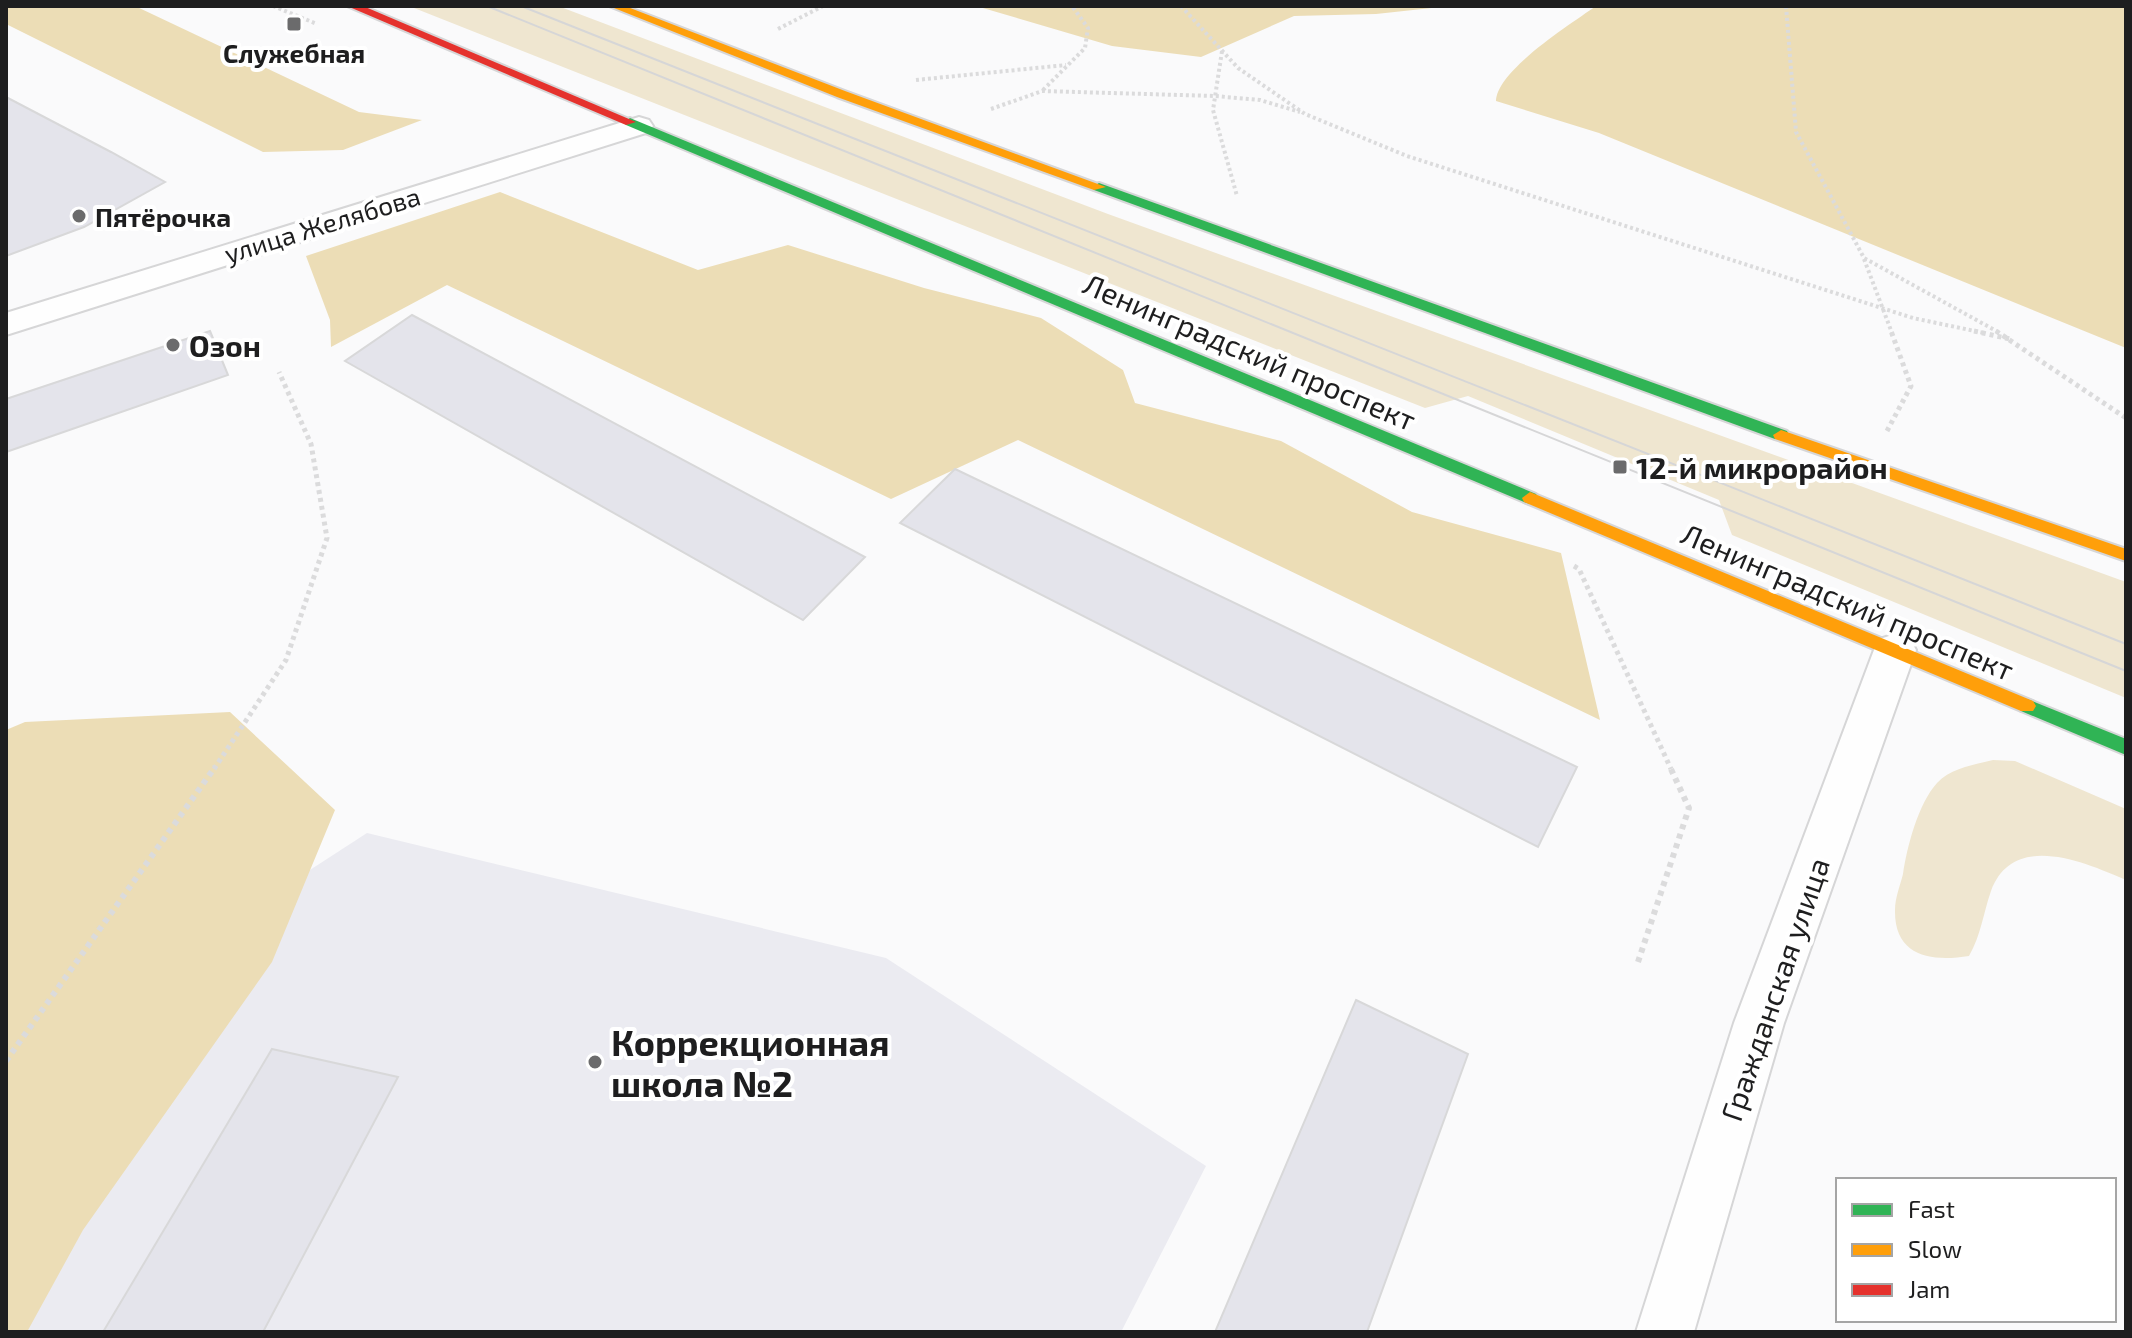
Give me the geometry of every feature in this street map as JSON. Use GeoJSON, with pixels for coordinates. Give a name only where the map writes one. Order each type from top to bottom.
{"type":"FeatureCollection","features":[{"type":"Feature","properties":{"kind":"main road","name":"Ленинградский проспект"},"geometry":{"type":"LineString","coordinates":[[353,6],[2126,747]]}},
{"type":"Feature","properties":{"kind":"main road"},"geometry":{"type":"LineString","coordinates":[[615,6],[856,99],[1870,467],[2126,555]]}},
{"type":"Feature","properties":{"kind":"street","name":"улица Желябова"},"geometry":{"type":"LineString","coordinates":[[6,324],[639,126]]}},
{"type":"Feature","properties":{"kind":"street","name":"Гражданская улица"},"geometry":{"type":"LineString","coordinates":[[1665,1332],[1759,1023],[1895,650]]}},
{"type":"Feature","properties":{"kind":"path"},"geometry":{"type":"LineString","coordinates":[[273,6],[323,27]]}},
{"type":"Feature","properties":{"kind":"path"},"geometry":{"type":"LineString","coordinates":[[771,32],[823,6]]}},
{"type":"Feature","properties":{"kind":"path"},"geometry":{"type":"LineString","coordinates":[[1042,91],[1085,48],[1088,28],[1072,6]]}},
{"type":"Feature","properties":{"kind":"path"},"geometry":{"type":"LineString","coordinates":[[1181,6],[1238,68],[1305,114]]}},
{"type":"Feature","properties":{"kind":"path"},"geometry":{"type":"LineString","coordinates":[[1786,6],[1796,132],[1864,258],[1911,386],[1884,436]]}},
{"type":"Feature","properties":{"kind":"path"},"geometry":{"type":"LineString","coordinates":[[1222,51],[1213,110],[1238,198]]}},
{"type":"Feature","properties":{"kind":"path"},"geometry":{"type":"LineString","coordinates":[[912,80],[968,72],[1029,71],[1066,65]]}},
{"type":"Feature","properties":{"kind":"path"},"geometry":{"type":"LineString","coordinates":[[984,112],[1042,91],[1260,100],[1305,114],[1407,156],[1882,308],[2010,339]]}},
{"type":"Feature","properties":{"kind":"path"},"geometry":{"type":"LineString","coordinates":[[1864,258],[2010,339],[2126,418]]}},
{"type":"Feature","properties":{"kind":"path"},"geometry":{"type":"LineString","coordinates":[[6,1061],[208,778],[286,660],[327,538],[311,444],[279,372]]}},
{"type":"Feature","properties":{"kind":"path"},"geometry":{"type":"LineString","coordinates":[[1565,562],[1579,569],[1689,808],[1638,962]]}},
{"type":"Feature","properties":{"kind":"shaded area"},"geometry":{"type":"Polygon","coordinates":[[[6,6],[135,6],[359,112],[422,120],[343,150],[263,152],[6,24],[6,6]]]}},
{"type":"Feature","properties":{"kind":"shaded area"},"geometry":{"type":"Polygon","coordinates":[[[409,6],[558,6],[1108,214],[2126,582],[2126,698],[1732,535],[1719,500],[1468,396],[1425,408],[409,6]]]}},
{"type":"Feature","properties":{"kind":"shaded area"},"geometry":{"type":"Polygon","coordinates":[[[976,6],[1450,6],[1376,14],[1294,16],[1201,57],[1112,46],[976,6]]]}},
{"type":"Feature","properties":{"kind":"shaded area"},"geometry":{"type":"Polygon","coordinates":[[[1596,6],[2126,6],[2126,348],[1599,133],[1496,101],[1500,89],[1521,62],[1596,6]]]}},
{"type":"Feature","properties":{"kind":"shaded area"},"geometry":{"type":"Polygon","coordinates":[[[500,192],[698,270],[788,245],[924,288],[1041,318],[1123,370],[1135,403],[1281,441],[1412,512],[1561,553],[1600,720],[1018,440],[891,499],[447,285],[331,347],[330,320],[306,256],[500,192]]]}},
{"type":"Feature","properties":{"kind":"shaded area"},"geometry":{"type":"Polygon","coordinates":[[[230,712],[335,810],[272,962],[83,1230],[27,1332],[6,1332],[6,730],[25,722],[230,712]]]}},
{"type":"Feature","properties":{"kind":"shaded area"},"geometry":{"type":"Polygon","coordinates":[[[1993,760],[2015,761],[2126,809],[2126,880],[2051,856],[2032,856],[2015,861],[2001,873],[1991,891],[1969,956],[1942,958],[1918,953],[1901,938],[1895,910],[1914,826],[1937,783],[1963,768],[1993,760]]]}},
{"type":"Feature","properties":{"kind":"shaded area","name":"Коррекционная школа №2"},"geometry":{"type":"Polygon","coordinates":[[[367,833],[886,958],[1206,1166],[1121,1332],[6,1332],[6,1276],[236,918],[367,833]]]}},
{"type":"Feature","properties":{"kind":"building"},"geometry":{"type":"Polygon","coordinates":[[[6,97],[165,182],[84,227],[6,256],[6,97]]]}},
{"type":"Feature","properties":{"kind":"building"},"geometry":{"type":"Polygon","coordinates":[[[412,315],[865,557],[803,620],[345,361],[412,315]]]}},
{"type":"Feature","properties":{"kind":"building"},"geometry":{"type":"Polygon","coordinates":[[[210,331],[228,375],[6,452],[6,399],[210,331]]]}},
{"type":"Feature","properties":{"kind":"building"},"geometry":{"type":"Polygon","coordinates":[[[955,469],[1577,767],[1538,847],[900,523],[955,469]]]}},
{"type":"Feature","properties":{"kind":"building"},"geometry":{"type":"Polygon","coordinates":[[[1356,1000],[1468,1054],[1367,1332],[1215,1332],[1356,1000]]]}},
{"type":"Feature","properties":{"kind":"building"},"geometry":{"type":"Polygon","coordinates":[[[272,1049],[398,1077],[263,1332],[103,1332],[272,1049]]]}},
{"type":"Feature","properties":{"kind":"tram line"},"geometry":{"type":"LineString","coordinates":[[487,6],[2126,671]]}},
{"type":"Feature","properties":{"kind":"tram line"},"geometry":{"type":"LineString","coordinates":[[521,6],[2126,644]]}},
{"type":"Feature","properties":{"kind":"traffic: fast"},"geometry":{"type":"LineString","coordinates":[[630,122],[1530,498]]}},
{"type":"Feature","properties":{"kind":"traffic: fast"},"geometry":{"type":"LineString","coordinates":[[1099,187],[1781,435]]}},
{"type":"Feature","properties":{"kind":"traffic: fast"},"geometry":{"type":"LineString","coordinates":[[2027,706],[2126,747]]}},
{"type":"Feature","properties":{"kind":"traffic: slow"},"geometry":{"type":"LineString","coordinates":[[615,6],[841,94],[1099,187]]}},
{"type":"Feature","properties":{"kind":"traffic: slow"},"geometry":{"type":"LineString","coordinates":[[1781,435],[2126,555]]}},
{"type":"Feature","properties":{"kind":"traffic: slow"},"geometry":{"type":"LineString","coordinates":[[1530,498],[2027,706]]}},
{"type":"Feature","properties":{"kind":"traffic: jam"},"geometry":{"type":"LineString","coordinates":[[353,6],[630,122]]}},
{"type":"Feature","properties":{"kind":"place","name":"Служебная"},"geometry":{"type":"Point","coordinates":[294,24]}},
{"type":"Feature","properties":{"kind":"place","name":"Пятёрочка"},"geometry":{"type":"Point","coordinates":[79,216]}},
{"type":"Feature","properties":{"kind":"place","name":"Озон"},"geometry":{"type":"Point","coordinates":[173,345]}},
{"type":"Feature","properties":{"kind":"place","name":"12-й микрорайон"},"geometry":{"type":"Point","coordinates":[1620,467]}},
{"type":"Feature","properties":{"kind":"place","name":"Коррекционная школа №2"},"geometry":{"type":"Point","coordinates":[595,1062]}}]}
